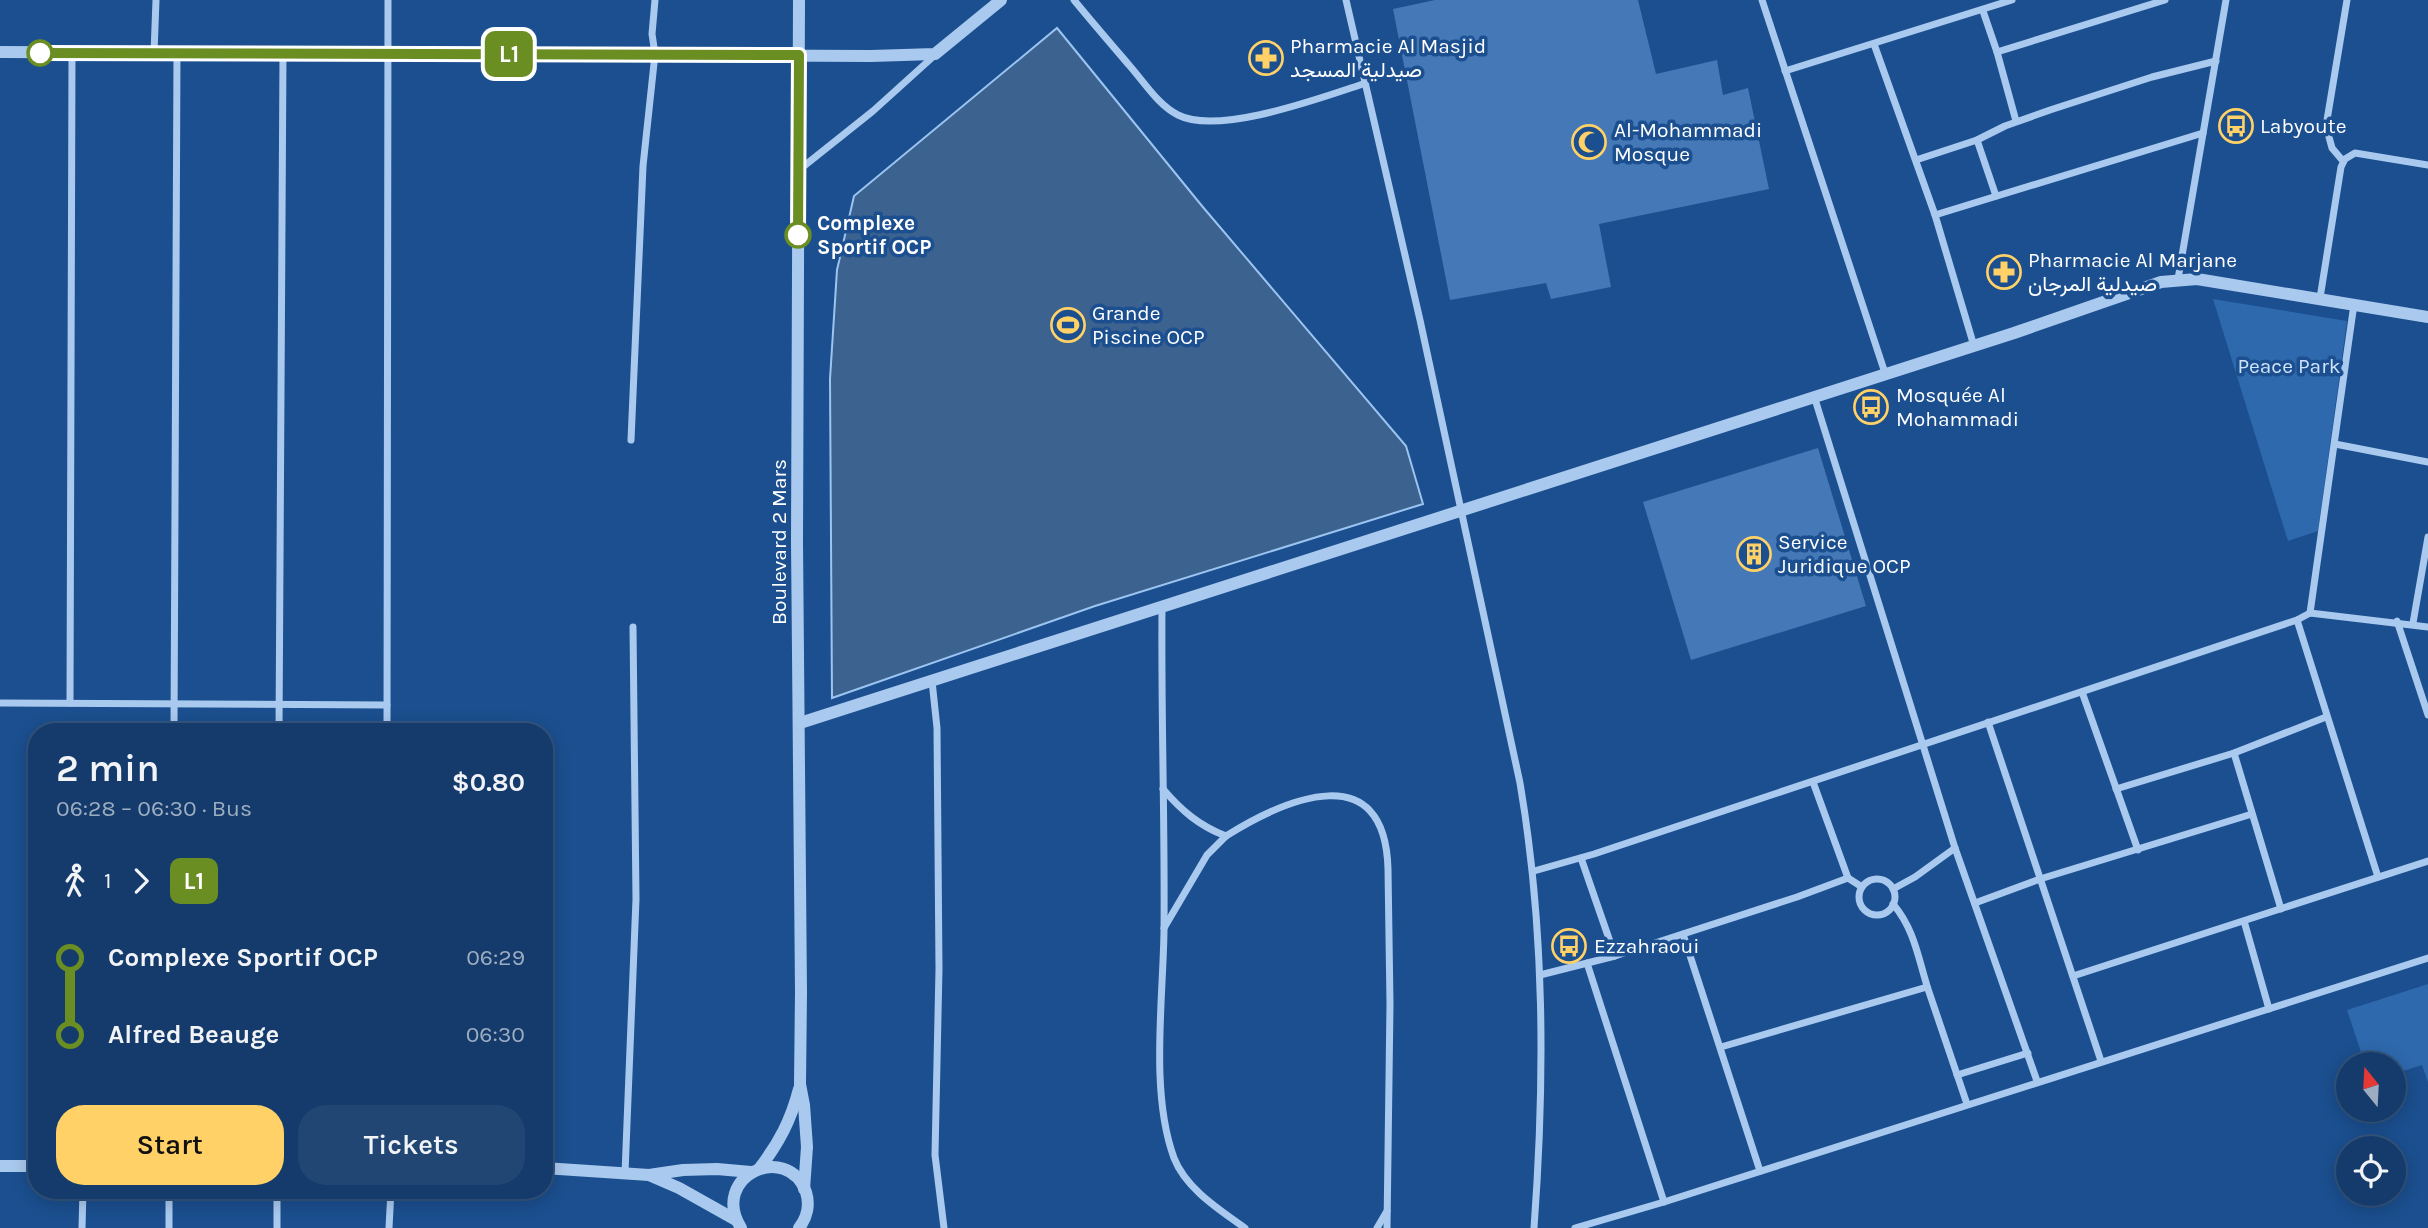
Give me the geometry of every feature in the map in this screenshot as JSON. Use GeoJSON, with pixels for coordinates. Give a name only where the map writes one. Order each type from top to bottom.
{"type":"FeatureCollection","features":[{"type":"Feature","properties":{"kind":"street"},"geometry":{"type":"LineString","coordinates":[[154,53],[156,0]]}},
{"type":"Feature","properties":{"kind":"street"},"geometry":{"type":"LineString","coordinates":[[387,723],[388,0]]}},
{"type":"Feature","properties":{"kind":"street"},"geometry":{"type":"LineString","coordinates":[[631,440],[643,166],[654,54],[655,0]]}},
{"type":"Feature","properties":{"kind":"street","name":"Boulevard 2 Mars"},"geometry":{"type":"LineString","coordinates":[[799,0],[797,542],[800,1084]]}},
{"type":"Feature","properties":{"kind":"street"},"geometry":{"type":"LineString","coordinates":[[799,170],[873,111],[935,54],[1001,0]]}},
{"type":"Feature","properties":{"kind":"street"},"geometry":{"type":"LineString","coordinates":[[1074,0],[1152,93],[1176,114],[1186,118],[1202,122],[1232,120],[1294,106],[1366,83]]}},
{"type":"Feature","properties":{"kind":"street"},"geometry":{"type":"LineString","coordinates":[[1346,0],[1420,320],[1520,782],[1534,871],[1541,1050],[1534,1228]]}},
{"type":"Feature","properties":{"kind":"street"},"geometry":{"type":"LineString","coordinates":[[1762,0],[1885,373]]}},
{"type":"Feature","properties":{"kind":"street"},"geometry":{"type":"LineString","coordinates":[[1785,71],[2012,0]]}},
{"type":"Feature","properties":{"kind":"street"},"geometry":{"type":"LineString","coordinates":[[1997,52],[2165,0]]}},
{"type":"Feature","properties":{"kind":"street"},"geometry":{"type":"LineString","coordinates":[[2178,279],[2226,0]]}},
{"type":"Feature","properties":{"kind":"street"},"geometry":{"type":"LineString","coordinates":[[2343,161],[2332,148],[2326,126],[2347,0]]}},
{"type":"Feature","properties":{"kind":"street"},"geometry":{"type":"LineString","coordinates":[[1983,11],[2016,121]]}},
{"type":"Feature","properties":{"kind":"street"},"geometry":{"type":"LineString","coordinates":[[1874,44],[1935,215],[1973,346]]}},
{"type":"Feature","properties":{"kind":"street"},"geometry":{"type":"LineString","coordinates":[[0,52],[871,57],[935,54]]}},
{"type":"Feature","properties":{"kind":"street"},"geometry":{"type":"LineString","coordinates":[[69,703],[72,53]]}},
{"type":"Feature","properties":{"kind":"street"},"geometry":{"type":"LineString","coordinates":[[174,723],[177,53]]}},
{"type":"Feature","properties":{"kind":"street"},"geometry":{"type":"LineString","coordinates":[[279,723],[284,53]]}},
{"type":"Feature","properties":{"kind":"street"},"geometry":{"type":"LineString","coordinates":[[1916,160],[1977,140],[2016,121],[2152,78],[2216,61]]}},
{"type":"Feature","properties":{"kind":"street"},"geometry":{"type":"LineString","coordinates":[[1935,215],[2203,133]]}},
{"type":"Feature","properties":{"kind":"street"},"geometry":{"type":"LineString","coordinates":[[1977,140],[1996,196]]}},
{"type":"Feature","properties":{"kind":"street"},"geometry":{"type":"LineString","coordinates":[[2320,298],[2343,161],[2352,154],[2359,153],[2428,165]]}},
{"type":"Feature","properties":{"kind":"street"},"geometry":{"type":"LineString","coordinates":[[800,723],[1973,346],[2161,282],[2197,279],[2428,317]]}},
{"type":"Feature","properties":{"kind":"street"},"geometry":{"type":"LineString","coordinates":[[2309,613],[2336,444],[2354,304]]}},
{"type":"Feature","properties":{"kind":"street"},"geometry":{"type":"LineString","coordinates":[[1814,396],[1955,848],[2037,1081]]}},
{"type":"Feature","properties":{"kind":"street"},"geometry":{"type":"LineString","coordinates":[[2336,444],[2428,462]]}},
{"type":"Feature","properties":{"kind":"street"},"geometry":{"type":"LineString","coordinates":[[2413,623],[2428,537]]}},
{"type":"Feature","properties":{"kind":"street"},"geometry":{"type":"LineString","coordinates":[[1162,607],[1164,929],[1161,1099],[1166,1131],[1175,1161],[1186,1178],[1245,1228]]}},
{"type":"Feature","properties":{"kind":"street"},"geometry":{"type":"LineString","coordinates":[[1534,871],[1813,782],[2297,620],[2309,613],[2428,626]]}},
{"type":"Feature","properties":{"kind":"street"},"geometry":{"type":"LineString","coordinates":[[2297,620],[2378,877]]}},
{"type":"Feature","properties":{"kind":"street"},"geometry":{"type":"LineString","coordinates":[[2397,621],[2428,715]]}},
{"type":"Feature","properties":{"kind":"street"},"geometry":{"type":"LineString","coordinates":[[625,1173],[635,899],[633,627]]}},
{"type":"Feature","properties":{"kind":"street"},"geometry":{"type":"LineString","coordinates":[[932,681],[937,728],[939,969],[935,1155],[944,1228]]}},
{"type":"Feature","properties":{"kind":"street"},"geometry":{"type":"LineString","coordinates":[[2082,692],[2138,850]]}},
{"type":"Feature","properties":{"kind":"street"},"geometry":{"type":"LineString","coordinates":[[0,703],[387,705]]}},
{"type":"Feature","properties":{"kind":"street"},"geometry":{"type":"LineString","coordinates":[[2116,789],[2234,753],[2326,717]]}},
{"type":"Feature","properties":{"kind":"street"},"geometry":{"type":"LineString","coordinates":[[1988,722],[2101,1060]]}},
{"type":"Feature","properties":{"kind":"street"},"geometry":{"type":"LineString","coordinates":[[2234,753],[2281,909]]}},
{"type":"Feature","properties":{"kind":"street"},"geometry":{"type":"LineString","coordinates":[[1813,782],[1848,878],[1862,887]]}},
{"type":"Feature","properties":{"kind":"street"},"geometry":{"type":"LineString","coordinates":[[1163,789],[1190,817],[1226,836]]}},
{"type":"Feature","properties":{"kind":"street"},"geometry":{"type":"LineString","coordinates":[[1164,929],[1202,863],[1226,836],[1249,822],[1301,800],[1326,795],[1340,796],[1366,806],[1378,820],[1388,846],[1387,1228]]}},
{"type":"Feature","properties":{"kind":"street"},"geometry":{"type":"LineString","coordinates":[[1975,903],[2040,879],[2252,814]]}},
{"type":"Feature","properties":{"kind":"street"},"geometry":{"type":"LineString","coordinates":[[1893,889],[1915,877],[1955,848]]}},
{"type":"Feature","properties":{"kind":"street"},"geometry":{"type":"LineString","coordinates":[[1581,858],[1615,956]]}},
{"type":"Feature","properties":{"kind":"street"},"geometry":{"type":"LineString","coordinates":[[2073,976],[2428,861]]}},
{"type":"Feature","properties":{"kind":"street"},"geometry":{"type":"LineString","coordinates":[[1540,975],[1615,956],[1786,901],[1848,878]]}},
{"type":"Feature","properties":{"kind":"street"},"geometry":{"type":"LineString","coordinates":[[1893,904],[1884,913],[1866,911],[1860,900],[1862,887],[1866,882],[1878,879],[1884,880],[1893,889],[1893,904],[1913,934],[1927,987],[1967,1104]]}},
{"type":"Feature","properties":{"kind":"street"},"geometry":{"type":"LineString","coordinates":[[2244,921],[2269,1009]]}},
{"type":"Feature","properties":{"kind":"street"},"geometry":{"type":"LineString","coordinates":[[1683,934],[1760,1171]]}},
{"type":"Feature","properties":{"kind":"street"},"geometry":{"type":"LineString","coordinates":[[1574,1228],[1664,1202],[2101,1060],[2428,958]]}},
{"type":"Feature","properties":{"kind":"street"},"geometry":{"type":"LineString","coordinates":[[1587,963],[1664,1202]]}},
{"type":"Feature","properties":{"kind":"street"},"geometry":{"type":"LineString","coordinates":[[1721,1047],[1927,987]]}},
{"type":"Feature","properties":{"kind":"street"},"geometry":{"type":"LineString","coordinates":[[1957,1075],[2028,1053]]}},
{"type":"Feature","properties":{"kind":"street"},"geometry":{"type":"LineString","coordinates":[[739,1224],[733,1212],[734,1194],[744,1178],[755,1170],[778,1143],[792,1115],[800,1084]]}},
{"type":"Feature","properties":{"kind":"street"},"geometry":{"type":"LineString","coordinates":[[800,1084],[807,1136],[804,1189]]}},
{"type":"Feature","properties":{"kind":"street"},"geometry":{"type":"LineString","coordinates":[[0,1166],[28,1166]]}},
{"type":"Feature","properties":{"kind":"street"},"geometry":{"type":"LineString","coordinates":[[553,1169],[649,1175],[683,1170],[755,1170],[768,1167],[786,1170],[800,1181],[807,1198],[807,1222],[799,1228]]}},
{"type":"Feature","properties":{"kind":"street"},"geometry":{"type":"LineString","coordinates":[[649,1175],[679,1188],[739,1224]]}},
{"type":"Feature","properties":{"kind":"street"},"geometry":{"type":"LineString","coordinates":[[82,1228],[83,1199]]}},
{"type":"Feature","properties":{"kind":"street"},"geometry":{"type":"LineString","coordinates":[[169,1199],[169,1228]]}},
{"type":"Feature","properties":{"kind":"street"},"geometry":{"type":"LineString","coordinates":[[277,1199],[277,1228]]}},
{"type":"Feature","properties":{"kind":"street"},"geometry":{"type":"LineString","coordinates":[[389,1228],[391,1199]]}},
{"type":"Feature","properties":{"kind":"street"},"geometry":{"type":"LineString","coordinates":[[1377,1228],[1389,1209]]}},
{"type":"Feature","properties":{"kind":"green space","name":"Peace Park"},"geometry":{"type":"Polygon","coordinates":[[[2213,299],[2347,321],[2318,531],[2288,541],[2213,299]]]}},
{"type":"Feature","properties":{"kind":"green space"},"geometry":{"type":"Polygon","coordinates":[[[2428,984],[2428,1082],[2422,1065],[2406,1070],[2406,1052],[2361,1052],[2347,1010],[2428,984]]]}},
{"type":"Feature","properties":{"kind":"shaded area","name":"Grande Piscine OCP"},"geometry":{"type":"Polygon","coordinates":[[[1057,28],[1202,206],[1406,446],[1423,504],[1095,606],[832,698],[830,379],[837,270],[854,196],[1057,28]]]}},
{"type":"Feature","properties":{"kind":"building","name":"Al-Mohammadi Mosque"},"geometry":{"type":"Polygon","coordinates":[[[1435,0],[1638,0],[1656,74],[1717,60],[1723,95],[1748,88],[1769,189],[1599,224],[1611,287],[1551,299],[1546,283],[1450,300],[1393,9],[1435,0]]]}},
{"type":"Feature","properties":{"kind":"building","name":"Service Juridique OCP"},"geometry":{"type":"Polygon","coordinates":[[[1818,448],[1866,606],[1691,660],[1643,502],[1818,448]]]}},
{"type":"Feature","properties":{"kind":"bus line","name":"L1"},"geometry":{"type":"LineString","coordinates":[[40,53],[799,55],[798,235]]}},
{"type":"Feature","properties":{"kind":"place","name":"Pharmacie Al Masjid صيدلية المسجد"},"geometry":{"type":"Point","coordinates":[1266,58]}},
{"type":"Feature","properties":{"kind":"place","name":"Labyoute"},"geometry":{"type":"Point","coordinates":[2236,126]}},
{"type":"Feature","properties":{"kind":"place","name":"Al-Mohammadi Mosque"},"geometry":{"type":"Point","coordinates":[1589,142]}},
{"type":"Feature","properties":{"kind":"place","name":"Complexe Sportif OCP"},"geometry":{"type":"Point","coordinates":[798,235]}},
{"type":"Feature","properties":{"kind":"place","name":"Pharmacie Al Marjane صيدلية المرجان"},"geometry":{"type":"Point","coordinates":[2004,272]}},
{"type":"Feature","properties":{"kind":"place","name":"Grande Piscine OCP"},"geometry":{"type":"Point","coordinates":[1068,325]}},
{"type":"Feature","properties":{"kind":"place","name":"Mosquée Al Mohammadi"},"geometry":{"type":"Point","coordinates":[1871,407]}},
{"type":"Feature","properties":{"kind":"place","name":"Service Juridique OCP"},"geometry":{"type":"Point","coordinates":[1754,554]}},
{"type":"Feature","properties":{"kind":"place","name":"Ezzahraoui"},"geometry":{"type":"Point","coordinates":[1569,946]}}]}
